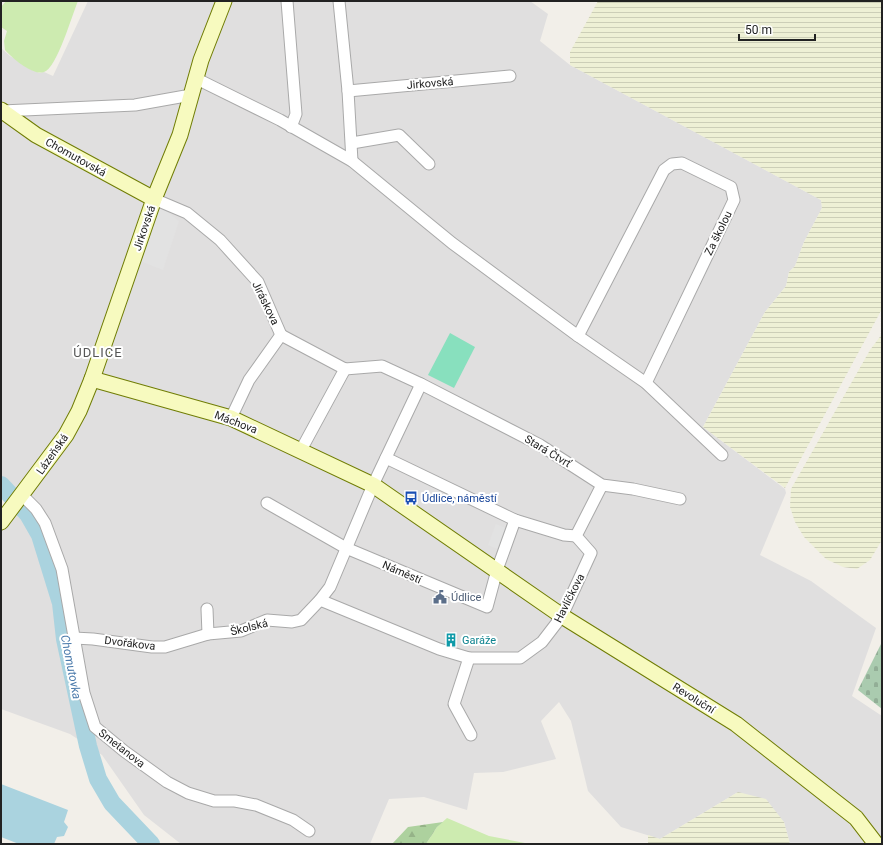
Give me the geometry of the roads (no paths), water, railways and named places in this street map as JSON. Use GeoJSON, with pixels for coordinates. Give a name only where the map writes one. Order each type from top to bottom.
{"type":"FeatureCollection","features":[{"type":"Feature","properties":{"kind":"street","name":"Jirkovská"},"geometry":{"type":"LineString","coordinates":[[92,379],[154,199],[180,135],[195,78],[224,1]]}},
{"type":"Feature","properties":{"kind":"street"},"geometry":{"type":"LineString","coordinates":[[286,1],[296,114],[291,127]]}},
{"type":"Feature","properties":{"kind":"street"},"geometry":{"type":"LineString","coordinates":[[339,1],[348,91],[352,161]]}},
{"type":"Feature","properties":{"kind":"street","name":"Jirkovská"},"geometry":{"type":"LineString","coordinates":[[348,91],[510,76]]}},
{"type":"Feature","properties":{"kind":"street"},"geometry":{"type":"LineString","coordinates":[[195,78],[291,127],[352,161],[452,243],[578,336],[646,383],[722,455]]}},
{"type":"Feature","properties":{"kind":"street"},"geometry":{"type":"LineString","coordinates":[[2,110],[135,105],[191,95]]}},
{"type":"Feature","properties":{"kind":"street","name":"Chomutovská"},"geometry":{"type":"LineString","coordinates":[[2,110],[36,135],[154,199]]}},
{"type":"Feature","properties":{"kind":"street"},"geometry":{"type":"LineString","coordinates":[[352,143],[399,135],[429,164]]}},
{"type":"Feature","properties":{"kind":"street","name":"Za školou"},"geometry":{"type":"LineString","coordinates":[[578,336],[664,170],[672,164],[682,163],[730,187],[734,200],[646,383]]}},
{"type":"Feature","properties":{"kind":"street","name":"Jiráskova"},"geometry":{"type":"LineString","coordinates":[[154,199],[187,213],[220,240],[258,282],[281,335],[249,380],[231,418]]}},
{"type":"Feature","properties":{"kind":"street"},"geometry":{"type":"LineString","coordinates":[[281,335],[345,369],[301,450]]}},
{"type":"Feature","properties":{"kind":"street","name":"Stará Čtvrť"},"geometry":{"type":"LineString","coordinates":[[345,369],[382,366],[421,384],[540,445],[602,485],[633,488],[680,499]]}},
{"type":"Feature","properties":{"kind":"street","name":"Máchova"},"geometry":{"type":"LineString","coordinates":[[92,379],[231,418],[373,485]]}},
{"type":"Feature","properties":{"kind":"street","name":"Lázeňská"},"geometry":{"type":"LineString","coordinates":[[1,522],[66,435],[79,411],[92,379]]}},
{"type":"Feature","properties":{"kind":"street"},"geometry":{"type":"LineString","coordinates":[[267,503],[346,548],[373,485],[421,384]]}},
{"type":"Feature","properties":{"kind":"street"},"geometry":{"type":"LineString","coordinates":[[386,458],[515,520],[564,535],[576,536],[602,485]]}},
{"type":"Feature","properties":{"kind":"street"},"geometry":{"type":"LineString","coordinates":[[373,485],[497,570]]}},
{"type":"Feature","properties":{"kind":"street","name":"Smetanova"},"geometry":{"type":"LineString","coordinates":[[18,500],[36,509],[45,523],[62,569],[84,693],[95,727],[124,752],[167,782],[188,793],[214,801],[235,801],[256,805],[293,820],[309,831]]}},
{"type":"Feature","properties":{"kind":"street","name":"Náměstí"},"geometry":{"type":"LineString","coordinates":[[346,548],[487,607],[497,570],[515,520]]}},
{"type":"Feature","properties":{"kind":"street","name":"Havlíčkova"},"geometry":{"type":"LineString","coordinates":[[320,600],[438,649],[469,658],[520,658],[542,642],[562,616],[591,553],[576,536]]}},
{"type":"Feature","properties":{"kind":"street","name":"Školská"},"geometry":{"type":"LineString","coordinates":[[208,634],[241,631],[267,620],[292,622],[301,620],[330,587],[346,548]]}},
{"type":"Feature","properties":{"kind":"street","name":"Revoluční"},"geometry":{"type":"LineString","coordinates":[[497,570],[562,616],[736,724],[856,818],[876,844]]}},
{"type":"Feature","properties":{"kind":"street"},"geometry":{"type":"LineString","coordinates":[[207,609],[208,634]]}},
{"type":"Feature","properties":{"kind":"street","name":"Dvořákova"},"geometry":{"type":"LineString","coordinates":[[74,638],[93,638],[152,647],[165,646],[208,634]]}},
{"type":"Feature","properties":{"kind":"street"},"geometry":{"type":"LineString","coordinates":[[469,658],[454,704],[471,735]]}},
{"type":"Feature","properties":{"kind":"water"},"geometry":{"type":"Polygon","coordinates":[[[1,784],[68,810],[64,822],[68,827],[64,836],[57,837],[54,844],[19,844],[1,837],[1,784]]]}},
{"type":"Feature","properties":{"kind":"waterway","name":"Chomutovka"},"geometry":{"type":"LineString","coordinates":[[1,485],[28,514],[40,535],[61,603],[65,639],[88,746],[98,779],[112,803],[151,844]]}},
{"type":"Feature","properties":{"kind":"place","name":"Údlice, náměstí"},"geometry":{"type":"Point","coordinates":[411,498]}},
{"type":"Feature","properties":{"kind":"place","name":"Údlice"},"geometry":{"type":"Point","coordinates":[440,597]}},
{"type":"Feature","properties":{"kind":"place","name":"Garáže"},"geometry":{"type":"Point","coordinates":[451,640]}},
{"type":"Feature","properties":{"kind":"district","name":"ÚDLICE"},"geometry":{"type":"Point","coordinates":[98,352]}}]}
